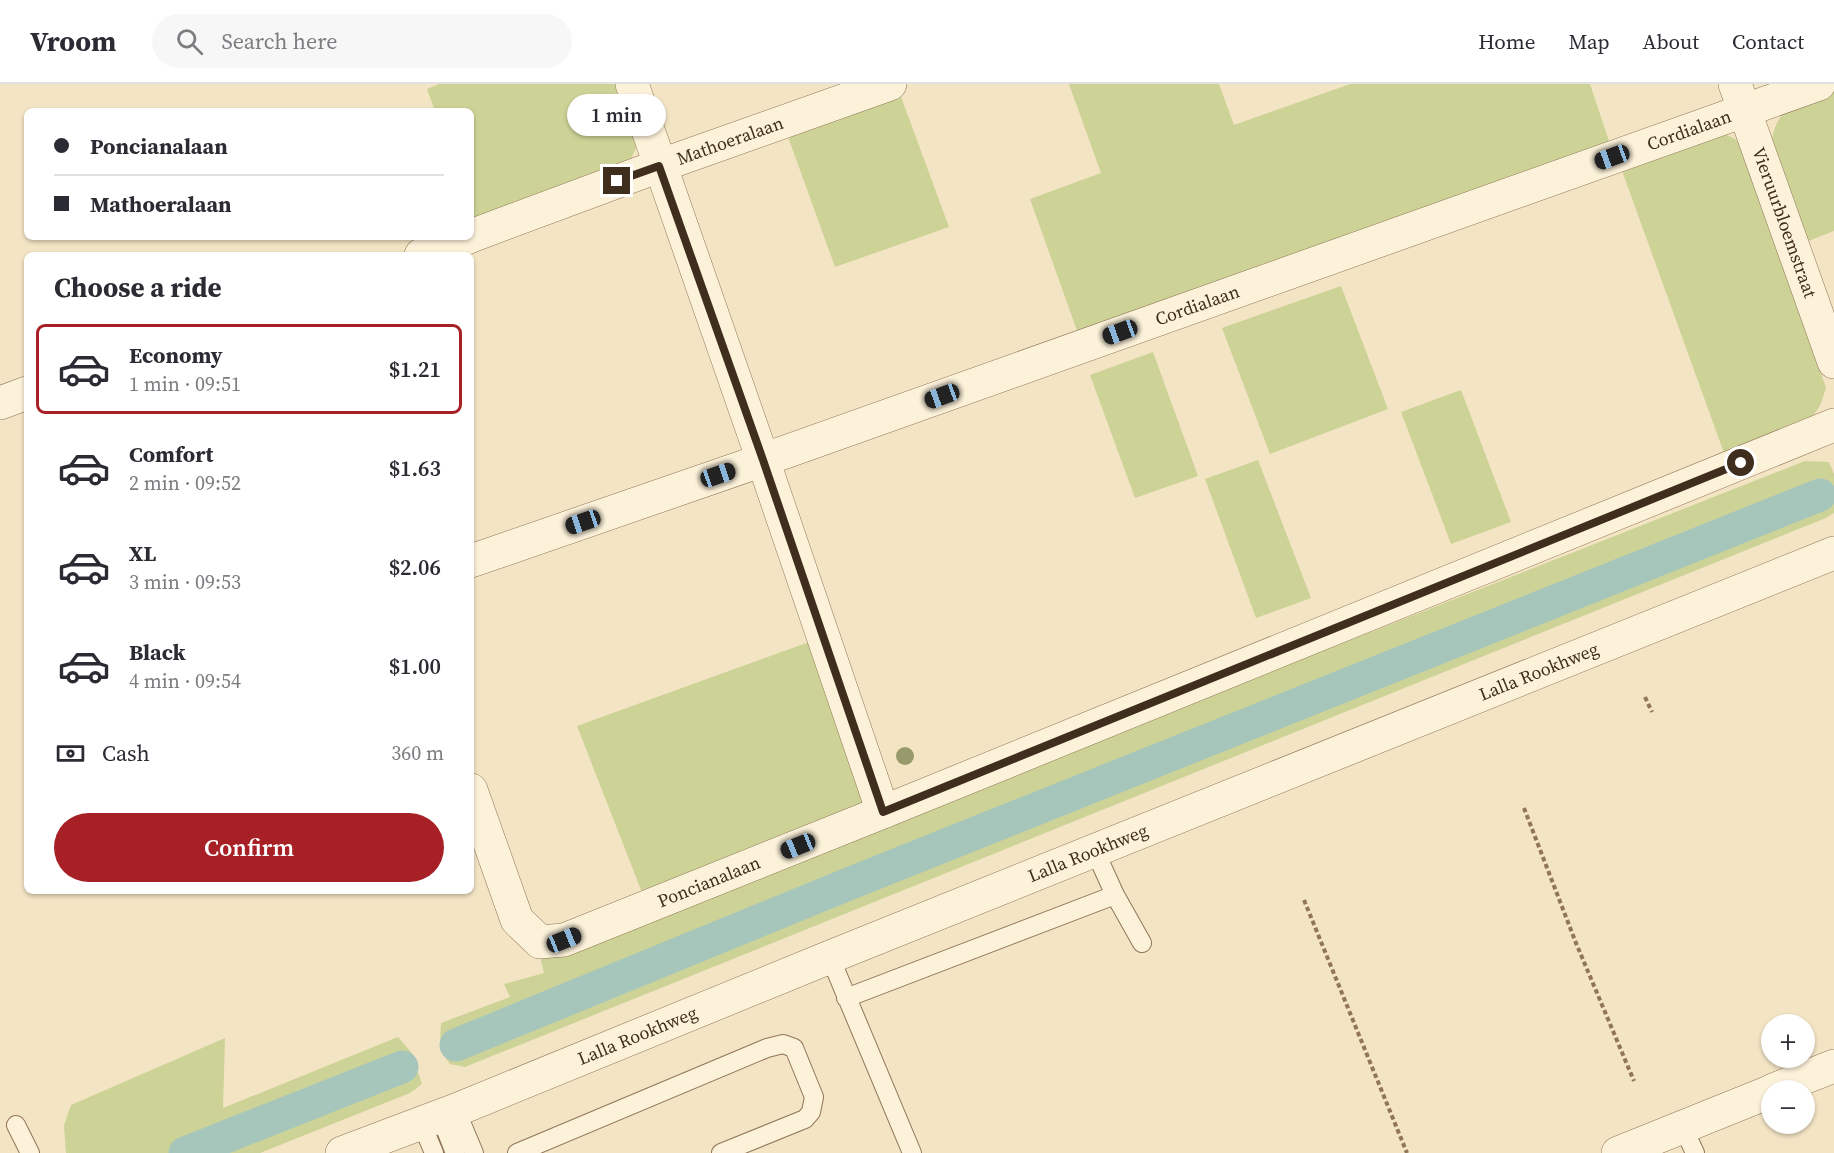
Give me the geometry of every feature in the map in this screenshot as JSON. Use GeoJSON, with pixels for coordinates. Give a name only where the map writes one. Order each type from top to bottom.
{"type":"FeatureCollection","features":[{"type":"Feature","properties":{"kind":"street"},"geometry":{"type":"LineString","coordinates":[[632,84],[883,812]]}},
{"type":"Feature","properties":{"kind":"street","name":"Mathoeralaan"},"geometry":{"type":"LineString","coordinates":[[474,235],[659,166],[890,84]]}},
{"type":"Feature","properties":{"kind":"street","name":"Cordialaan"},"geometry":{"type":"LineString","coordinates":[[474,560],[763,460],[1740,97],[1819,84]]}},
{"type":"Feature","properties":{"kind":"street","name":"Vieruurbloemstraat"},"geometry":{"type":"LineString","coordinates":[[1740,97],[1834,362]]}},
{"type":"Feature","properties":{"kind":"street","name":"Mathoeralaan"},"geometry":{"type":"LineString","coordinates":[[429,252],[462,240]]}},
{"type":"Feature","properties":{"kind":"street"},"geometry":{"type":"LineString","coordinates":[[0,403],[24,394]]}},
{"type":"Feature","properties":{"kind":"street","name":"Poncianalaan"},"geometry":{"type":"LineString","coordinates":[[474,798],[517,920],[540,942],[564,940],[1834,425]]}},
{"type":"Feature","properties":{"kind":"street","name":"Lalla Rookhweg"},"geometry":{"type":"LineString","coordinates":[[342,1153],[439,1116],[1834,553]]}},
{"type":"Feature","properties":{"kind":"street"},"geometry":{"type":"LineString","coordinates":[[1799,1080],[1834,1066]]}},
{"type":"Feature","properties":{"kind":"street"},"geometry":{"type":"LineString","coordinates":[[1618,1153],[1689,1140],[1761,1097]]}},
{"type":"Feature","properties":{"kind":"lane"},"geometry":{"type":"LineString","coordinates":[[1095,851],[1115,895],[1142,943]]}},
{"type":"Feature","properties":{"kind":"lane"},"geometry":{"type":"LineString","coordinates":[[846,998],[1115,895]]}},
{"type":"Feature","properties":{"kind":"lane"},"geometry":{"type":"LineString","coordinates":[[830,957],[912,1153]]}},
{"type":"Feature","properties":{"kind":"lane"},"geometry":{"type":"LineString","coordinates":[[517,1153],[766,1048],[783,1044],[794,1048],[814,1096],[811,1112],[805,1119],[721,1153]]}},
{"type":"Feature","properties":{"kind":"lane"},"geometry":{"type":"LineString","coordinates":[[434,1153],[439,1116]]}},
{"type":"Feature","properties":{"kind":"lane"},"geometry":{"type":"LineString","coordinates":[[439,1116],[454,1153]]}},
{"type":"Feature","properties":{"kind":"lane"},"geometry":{"type":"LineString","coordinates":[[439,1116],[474,1153]]}},
{"type":"Feature","properties":{"kind":"lane"},"geometry":{"type":"LineString","coordinates":[[16,1125],[30,1153]]}},
{"type":"Feature","properties":{"kind":"path"},"geometry":{"type":"LineString","coordinates":[[1645,697],[1652,712]]}},
{"type":"Feature","properties":{"kind":"path"},"geometry":{"type":"LineString","coordinates":[[1524,808],[1576,944],[1634,1081]]}},
{"type":"Feature","properties":{"kind":"path"},"geometry":{"type":"LineString","coordinates":[[1304,900],[1407,1153]]}},
{"type":"Feature","properties":{"kind":"green space"},"geometry":{"type":"Polygon","coordinates":[[[439,84],[620,84],[637,135],[636,148],[631,159],[474,222],[474,108],[434,108],[427,89],[439,84]]]}},
{"type":"Feature","properties":{"kind":"green space"},"geometry":{"type":"Polygon","coordinates":[[[1069,84],[1219,84],[1234,125],[1350,84],[1590,84],[1610,144],[1079,336],[1030,199],[1101,173],[1069,84]]]}},
{"type":"Feature","properties":{"kind":"green space"},"geometry":{"type":"Polygon","coordinates":[[[1834,91],[1834,231],[1803,243],[1772,139],[1780,117],[1787,110],[1803,101],[1834,91]]]}},
{"type":"Feature","properties":{"kind":"green space"},"geometry":{"type":"Polygon","coordinates":[[[900,94],[949,227],[835,267],[787,134],[900,94]]]}},
{"type":"Feature","properties":{"kind":"green space"},"geometry":{"type":"Polygon","coordinates":[[[1723,133],[1735,139],[1744,148],[1826,388],[1820,406],[1810,420],[1724,453],[1621,168],[1723,133]]]}},
{"type":"Feature","properties":{"kind":"green space"},"geometry":{"type":"Polygon","coordinates":[[[1341,286],[1388,409],[1270,454],[1222,328],[1341,286]]]}},
{"type":"Feature","properties":{"kind":"green space"},"geometry":{"type":"Polygon","coordinates":[[[1153,352],[1198,476],[1135,498],[1090,375],[1153,352]]]}},
{"type":"Feature","properties":{"kind":"green space"},"geometry":{"type":"Polygon","coordinates":[[[1461,390],[1511,522],[1451,544],[1401,412],[1461,390]]]}},
{"type":"Feature","properties":{"kind":"green space"},"geometry":{"type":"Polygon","coordinates":[[[1258,460],[1311,598],[1256,618],[1205,479],[1258,460]]]}},
{"type":"Feature","properties":{"kind":"green space"},"geometry":{"type":"Polygon","coordinates":[[[1805,461],[1829,462],[1834,474],[1834,513],[1826,518],[465,1067],[450,1064],[442,1050],[441,1023],[510,997],[504,984],[544,973],[539,952],[556,953],[1805,461]]]}},
{"type":"Feature","properties":{"kind":"green space"},"geometry":{"type":"Polygon","coordinates":[[[812,641],[864,795],[860,807],[643,895],[577,726],[812,641]]]}},
{"type":"Feature","properties":{"kind":"green space"},"geometry":{"type":"Polygon","coordinates":[[[398,1037],[411,1052],[422,1084],[410,1093],[260,1153],[66,1153],[64,1125],[71,1105],[225,1038],[223,1108],[398,1037]]]}},
{"type":"Feature","properties":{"kind":"waterway"},"geometry":{"type":"LineString","coordinates":[[456,1045],[851,883],[1820,495]]}},
{"type":"Feature","properties":{"kind":"waterway"},"geometry":{"type":"LineString","coordinates":[[185,1153],[402,1067]]}},
{"type":"Feature","properties":{"kind":"route"},"geometry":{"type":"LineString","coordinates":[[617,181],[659,166],[763,460],[883,812],[1741,463]]}}]}
